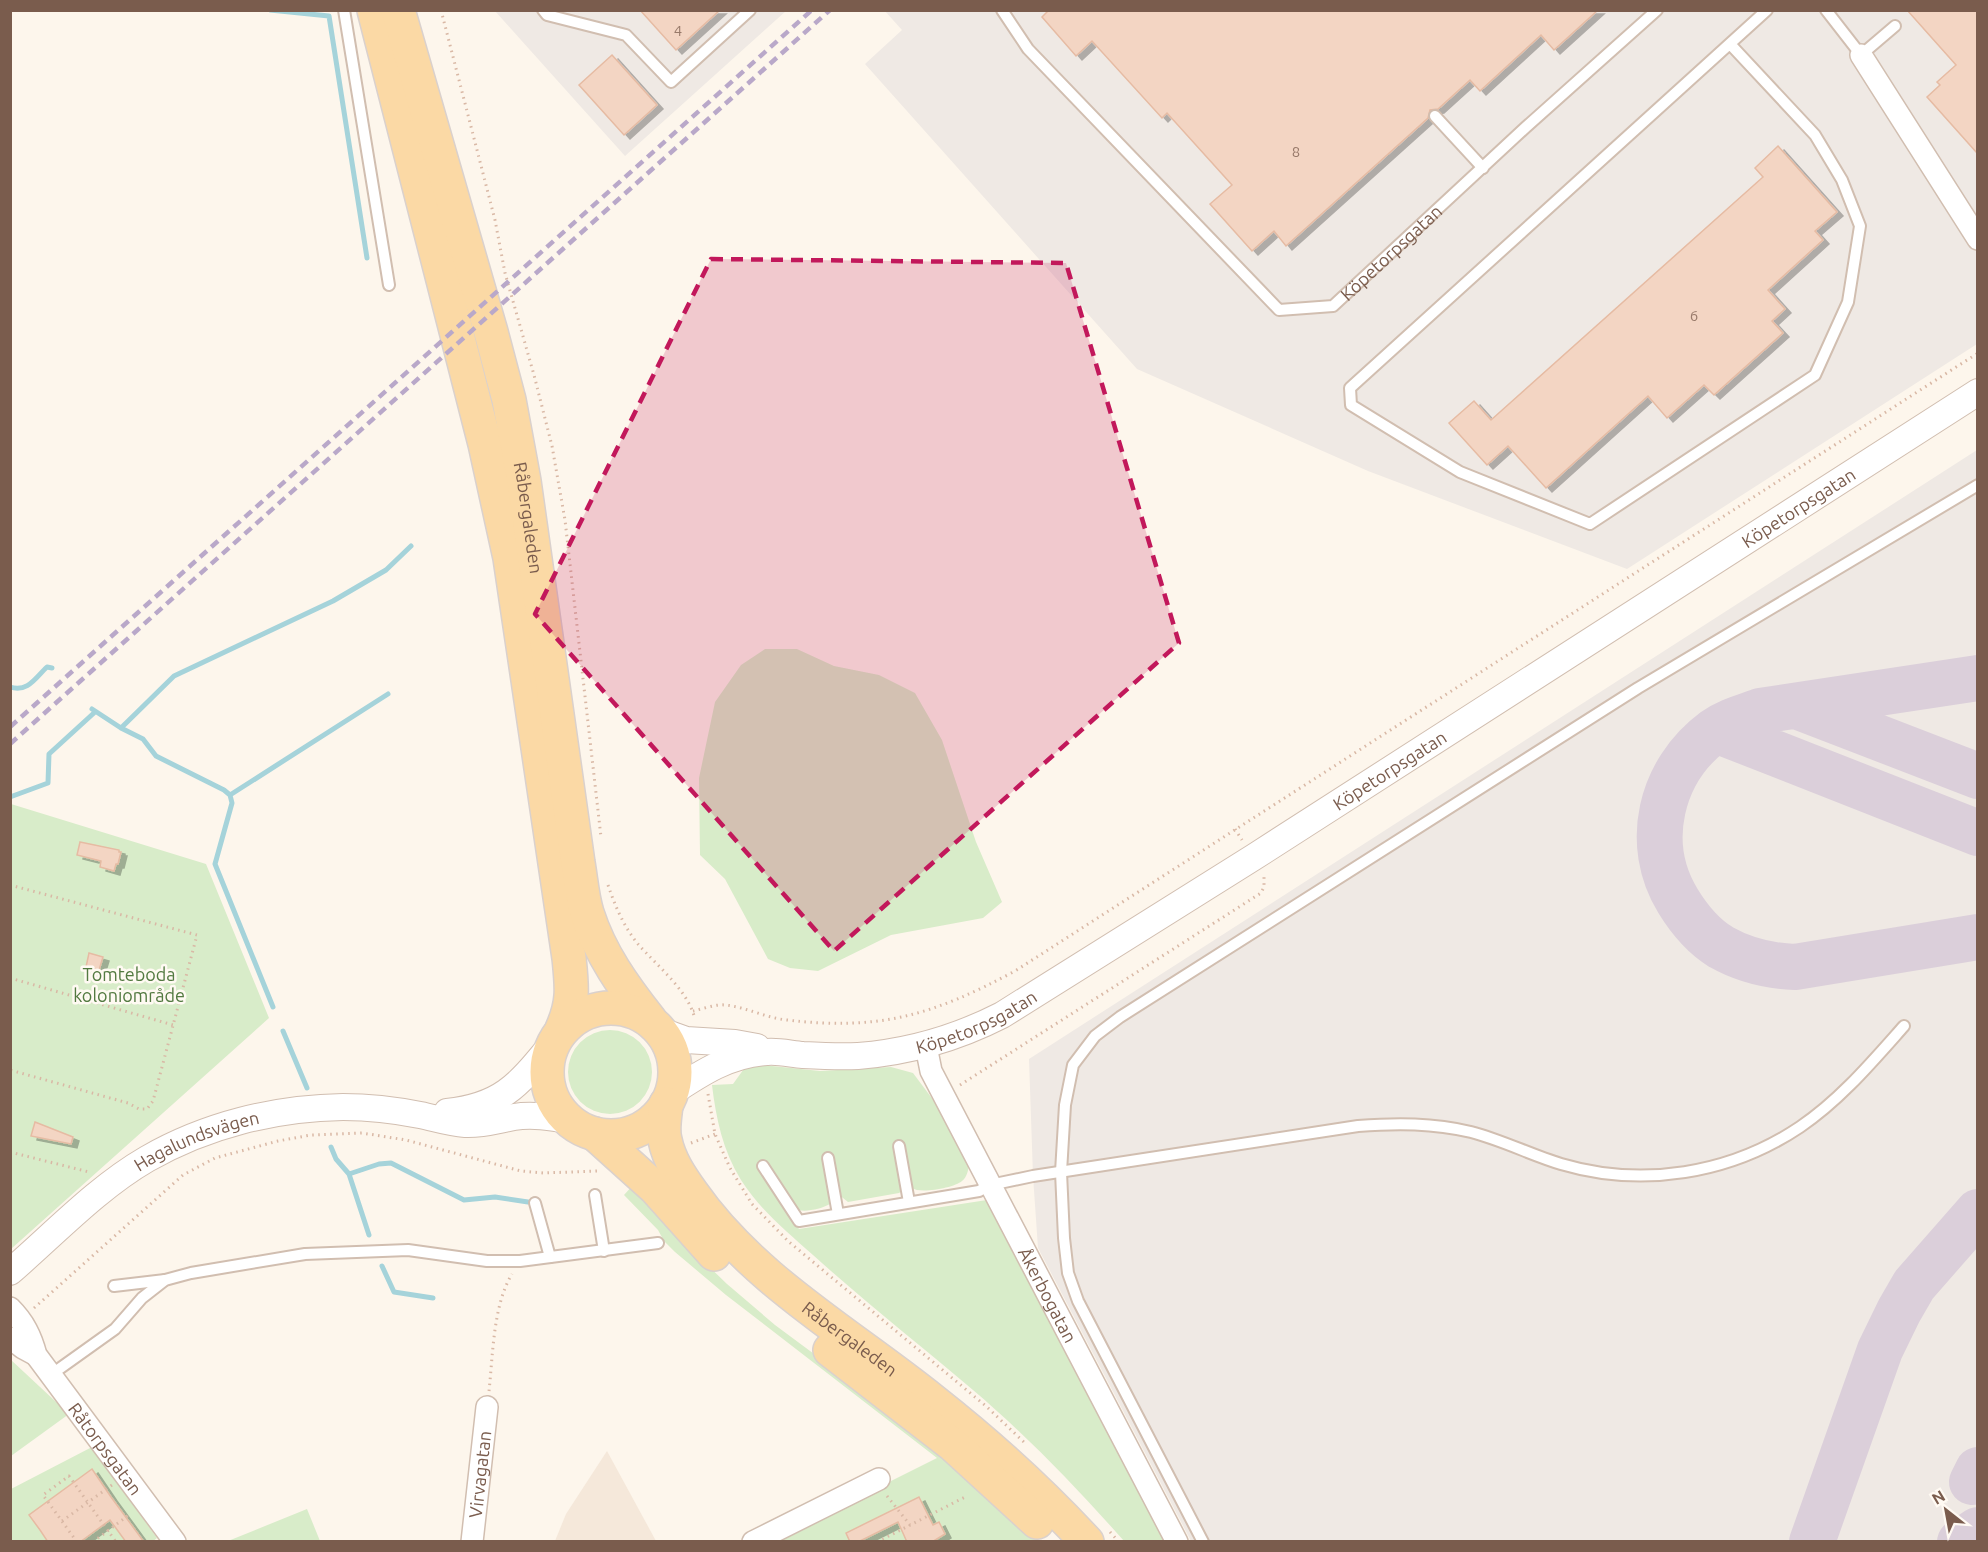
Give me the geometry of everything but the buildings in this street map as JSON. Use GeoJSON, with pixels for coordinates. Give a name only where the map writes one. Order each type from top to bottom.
{"type":"FeatureCollection","features":[{"type":"Feature","properties":{"kind":"main road","name":"Råbergaleden"},"geometry":{"type":"LineString","coordinates":[[374,10],[485,444],[510,558],[573,995],[570,1012],[557,1036]]}},
{"type":"Feature","properties":{"kind":"main road","name":"Råbergaleden"},"geometry":{"type":"LineString","coordinates":[[398,10],[492,332],[509,400],[524,481],[573,831],[587,912],[621,983],[655,1025]]}},
{"type":"Feature","properties":{"kind":"main road"},"geometry":{"type":"LineString","coordinates":[[604,1007],[624,1008],[655,1025],[669,1044],[674,1060],[675,1077],[669,1098],[653,1120],[636,1131],[615,1136],[582,1127],[555,1104],[547,1084],[547,1063],[557,1036],[577,1017],[604,1007]]}},
{"type":"Feature","properties":{"kind":"main road","name":"Råbergaleden"},"geometry":{"type":"LineString","coordinates":[[669,1098],[664,1138],[674,1165],[708,1215],[734,1243],[789,1292],[930,1397],[994,1450],[1051,1503],[1098,1536]]}},
{"type":"Feature","properties":{"kind":"main road","name":"Råbergaleden"},"geometry":{"type":"LineString","coordinates":[[582,1127],[655,1188],[717,1257],[746,1285],[953,1445],[994,1481],[1056,1542]]}},
{"type":"Feature","properties":{"kind":"street"},"geometry":{"type":"LineString","coordinates":[[1861,55],[1977,239]]}},
{"type":"Feature","properties":{"kind":"street","name":"Köpetorpsgatan"},"geometry":{"type":"LineString","coordinates":[[669,1098],[711,1067],[747,1054],[769,1052],[855,1056],[904,1051],[926,1046],[977,1028],[1028,1000],[1254,857],[1977,392]]}},
{"type":"Feature","properties":{"kind":"street","name":"Köpetorpsgatan"},"geometry":{"type":"LineString","coordinates":[[655,1025],[686,1040],[753,1045],[769,1052]]}},
{"type":"Feature","properties":{"kind":"street","name":"Hagalundsvägen"},"geometry":{"type":"LineString","coordinates":[[422,1115],[469,1110],[488,1104],[508,1092],[526,1075],[557,1036]]}},
{"type":"Feature","properties":{"kind":"street","name":"Åkerbogatan"},"geometry":{"type":"LineString","coordinates":[[926,1046],[931,1071],[1176,1542]]}},
{"type":"Feature","properties":{"kind":"street","name":"Hagalundsvägen"},"geometry":{"type":"LineString","coordinates":[[10,1272],[112,1184],[147,1159],[188,1139],[239,1120],[287,1111],[343,1107],[397,1110],[454,1123],[469,1124],[485,1124],[516,1117],[543,1116],[582,1127]]}},
{"type":"Feature","properties":{"kind":"street","name":"Råtorpsgatan"},"geometry":{"type":"LineString","coordinates":[[16,1314],[32,1340],[36,1355]]}},
{"type":"Feature","properties":{"kind":"street","name":"Råtorpsgatan"},"geometry":{"type":"LineString","coordinates":[[10,1338],[36,1355],[52,1374],[175,1542]]}},
{"type":"Feature","properties":{"kind":"street","name":"Virvagatan"},"geometry":{"type":"LineString","coordinates":[[472,1542],[487,1407]]}},
{"type":"Feature","properties":{"kind":"street"},"geometry":{"type":"LineString","coordinates":[[753,1542],[877,1480]]}},
{"type":"Feature","properties":{"kind":"lane"},"geometry":{"type":"LineString","coordinates":[[344,10],[388,285]]}},
{"type":"Feature","properties":{"kind":"lane"},"geometry":{"type":"LineString","coordinates":[[543,10],[548,15],[626,35],[671,82],[750,10]]}},
{"type":"Feature","properties":{"kind":"lane","name":"Köpetorpsgatan"},"geometry":{"type":"LineString","coordinates":[[1002,10],[1028,49],[1279,310],[1333,306],[1657,10]]}},
{"type":"Feature","properties":{"kind":"lane"},"geometry":{"type":"LineString","coordinates":[[1730,44],[1815,135],[1842,180],[1860,226],[1848,302],[1815,375],[1590,524],[1461,472],[1351,405],[1350,388],[1767,10]]}},
{"type":"Feature","properties":{"kind":"lane"},"geometry":{"type":"LineString","coordinates":[[1826,10],[1861,55],[1895,26]]}},
{"type":"Feature","properties":{"kind":"lane"},"geometry":{"type":"LineString","coordinates":[[1435,116],[1482,168]]}},
{"type":"Feature","properties":{"kind":"lane"},"geometry":{"type":"LineString","coordinates":[[1203,1542],[1078,1301],[1068,1273],[1060,1172],[1065,1105],[1073,1065],[1095,1036],[1120,1017],[1638,688],[1977,485]]}},
{"type":"Feature","properties":{"kind":"lane"},"geometry":{"type":"LineString","coordinates":[[763,1166],[800,1221],[978,1191],[990,1185],[1060,1172],[1358,1126],[1416,1123],[1471,1132],[1592,1172],[1644,1177],[1670,1175],[1700,1170],[1750,1154],[1801,1126],[1851,1083],[1904,1026]]}},
{"type":"Feature","properties":{"kind":"lane"},"geometry":{"type":"LineString","coordinates":[[899,1146],[909,1202]]}},
{"type":"Feature","properties":{"kind":"lane"},"geometry":{"type":"LineString","coordinates":[[828,1158],[838,1214]]}},
{"type":"Feature","properties":{"kind":"lane"},"geometry":{"type":"LineString","coordinates":[[595,1195],[604,1251]]}},
{"type":"Feature","properties":{"kind":"lane"},"geometry":{"type":"LineString","coordinates":[[535,1203],[550,1257]]}},
{"type":"Feature","properties":{"kind":"lane"},"geometry":{"type":"LineString","coordinates":[[114,1286],[165,1280],[212,1269],[316,1254],[408,1250],[487,1261],[520,1261],[658,1243]]}},
{"type":"Feature","properties":{"kind":"lane"},"geometry":{"type":"LineString","coordinates":[[52,1374],[115,1329],[142,1298],[165,1280]]}},
{"type":"Feature","properties":{"kind":"path"},"geometry":{"type":"LineString","coordinates":[[693,1011],[724,1005],[783,1020],[865,1024],[921,1014],[968,996],[1014,971],[1977,353]]}},
{"type":"Feature","properties":{"kind":"path"},"geometry":{"type":"LineString","coordinates":[[944,1096],[1261,892],[1264,887],[1263,872],[1235,829]]}},
{"type":"Feature","properties":{"kind":"path"},"geometry":{"type":"LineString","coordinates":[[10,885],[197,935],[153,1101],[147,1109],[139,1109],[128,1103],[10,1070]]}},
{"type":"Feature","properties":{"kind":"path"},"geometry":{"type":"LineString","coordinates":[[10,978],[173,1025]]}},
{"type":"Feature","properties":{"kind":"path"},"geometry":{"type":"LineString","coordinates":[[708,1093],[715,1134],[741,1188],[752,1204],[774,1227],[851,1295],[987,1407],[1031,1449]]}},
{"type":"Feature","properties":{"kind":"path"},"geometry":{"type":"LineString","coordinates":[[16,1314],[183,1175],[215,1158],[266,1144],[311,1135],[362,1133],[406,1140],[521,1170],[543,1173],[600,1171]]}},
{"type":"Feature","properties":{"kind":"path"},"geometry":{"type":"LineString","coordinates":[[687,1144],[715,1134]]}},
{"type":"Feature","properties":{"kind":"path"},"geometry":{"type":"LineString","coordinates":[[10,1152],[89,1172]]}},
{"type":"Feature","properties":{"kind":"path"},"geometry":{"type":"LineString","coordinates":[[487,1407],[496,1323],[506,1283],[520,1261]]}},
{"type":"Feature","properties":{"kind":"path"},"geometry":{"type":"LineString","coordinates":[[62,1521],[126,1475]]}},
{"type":"Feature","properties":{"kind":"path"},"geometry":{"type":"LineString","coordinates":[[77,1542],[44,1495],[69,1476],[116,1542]]}},
{"type":"Feature","properties":{"kind":"path"},"geometry":{"type":"LineString","coordinates":[[877,1480],[910,1525]]}},
{"type":"Feature","properties":{"kind":"path"},"geometry":{"type":"LineString","coordinates":[[877,1542],[965,1497]]}},
{"type":"Feature","properties":{"kind":"path"},"geometry":{"type":"LineString","coordinates":[[93,1542],[147,1503]]}},
{"type":"Feature","properties":{"kind":"path"},"geometry":{"type":"LineString","coordinates":[[1098,1536],[1119,1542]]}},
{"type":"Feature","properties":{"kind":"highlighted area"},"geometry":{"type":"Polygon","coordinates":[[[711,259],[1066,263],[1179,643],[834,951],[535,614],[711,259]]]}},
{"type":"Feature","properties":{"kind":"shaded area"},"geometry":{"type":"Polygon","coordinates":[[[884,10],[1977,11],[1977,344],[1627,569],[1368,471],[1137,369],[865,64],[902,30],[884,10]]]}},
{"type":"Feature","properties":{"kind":"shaded area"},"geometry":{"type":"Polygon","coordinates":[[[495,11],[786,11],[625,156],[495,11]]]}},
{"type":"Feature","properties":{"kind":"shaded area"},"geometry":{"type":"Polygon","coordinates":[[[1977,450],[1977,1541],[1191,1541],[1038,1248],[1029,1059],[1977,450]]]}},
{"type":"Feature","properties":{"kind":"shaded area"},"geometry":{"type":"Polygon","coordinates":[[[607,1451],[656,1541],[555,1541],[566,1514],[607,1451]]]}},
{"type":"Feature","properties":{"kind":"green space"},"geometry":{"type":"Polygon","coordinates":[[[765,649],[797,649],[834,666],[879,675],[915,693],[942,740],[976,842],[1002,902],[983,918],[891,935],[818,971],[790,968],[768,959],[725,879],[700,855],[699,778],[715,702],[741,665],[765,649]]]}},
{"type":"Feature","properties":{"kind":"green space","name":"Tomteboda koloniområde"},"geometry":{"type":"Polygon","coordinates":[[[11,804],[206,864],[269,1018],[11,1249],[11,804]]]}},
{"type":"Feature","properties":{"kind":"green space"},"geometry":{"type":"Polygon","coordinates":[[[610,1030],[626,1033],[645,1049],[652,1072],[649,1088],[633,1107],[610,1114],[594,1111],[575,1095],[568,1072],[571,1056],[587,1037],[610,1030]]]}},
{"type":"Feature","properties":{"kind":"green space"},"geometry":{"type":"Polygon","coordinates":[[[746,1066],[820,1071],[891,1067],[913,1073],[937,1105],[969,1165],[964,1179],[958,1184],[937,1189],[916,1190],[912,1188],[896,1144],[902,1191],[899,1193],[848,1202],[838,1194],[832,1197],[830,1204],[822,1207],[808,1210],[795,1209],[787,1212],[799,1229],[987,1200],[1166,1541],[1124,1541],[1070,1482],[1013,1426],[765,1211],[741,1180],[725,1146],[718,1122],[712,1085],[733,1084],[746,1066]]]}},
{"type":"Feature","properties":{"kind":"green space"},"geometry":{"type":"Polygon","coordinates":[[[633,1185],[727,1284],[775,1325],[864,1391],[1007,1509],[1039,1541],[771,1541],[937,1458],[726,1295],[675,1252],[664,1241],[658,1230],[624,1195],[633,1185]]]}},
{"type":"Feature","properties":{"kind":"green space"},"geometry":{"type":"Polygon","coordinates":[[[10,1359],[69,1414],[11,1456],[10,1456],[10,1359]]]}},
{"type":"Feature","properties":{"kind":"green space"},"geometry":{"type":"Polygon","coordinates":[[[92,1447],[157,1538],[152,1542],[11,1542],[11,1489],[92,1447]]]}},
{"type":"Feature","properties":{"kind":"green space"},"geometry":{"type":"Polygon","coordinates":[[[307,1509],[320,1541],[228,1541],[307,1509]]]}},
{"type":"Feature","properties":{"kind":"waterway"},"geometry":{"type":"LineString","coordinates":[[270,10],[329,16],[367,258]]}},
{"type":"Feature","properties":{"kind":"waterway"},"geometry":{"type":"LineString","coordinates":[[121,728],[174,676],[333,601],[386,570],[411,546]]}},
{"type":"Feature","properties":{"kind":"waterway"},"geometry":{"type":"LineString","coordinates":[[10,687],[27,686],[47,667],[52,668]]}},
{"type":"Feature","properties":{"kind":"waterway"},"geometry":{"type":"LineString","coordinates":[[230,795],[388,694]]}},
{"type":"Feature","properties":{"kind":"waterway"},"geometry":{"type":"LineString","coordinates":[[92,709],[143,739],[156,756],[230,795],[232,803],[215,864],[273,1007]]}},
{"type":"Feature","properties":{"kind":"waterway"},"geometry":{"type":"LineString","coordinates":[[10,797],[48,783],[49,754],[95,712]]}},
{"type":"Feature","properties":{"kind":"waterway"},"geometry":{"type":"LineString","coordinates":[[283,1031],[307,1088]]}},
{"type":"Feature","properties":{"kind":"waterway"},"geometry":{"type":"LineString","coordinates":[[331,1147],[336,1159],[349,1174],[369,1235]]}},
{"type":"Feature","properties":{"kind":"waterway"},"geometry":{"type":"LineString","coordinates":[[349,1174],[379,1164],[391,1163],[464,1200],[495,1197],[528,1202]]}},
{"type":"Feature","properties":{"kind":"waterway"},"geometry":{"type":"LineString","coordinates":[[382,1266],[394,1292],[433,1298]]}},
{"type":"Feature","properties":{"kind":"taxiway"},"geometry":{"type":"LineString","coordinates":[[1978,678],[1760,711],[1725,724],[1696,747],[1681,766],[1670,787],[1663,810],[1660,833],[1661,856],[1667,879],[1682,908],[1714,943],[1748,959],[1766,964],[1795,967],[1978,937]]}},
{"type":"Feature","properties":{"kind":"taxiway"},"geometry":{"type":"LineString","coordinates":[[1799,707],[1978,776]]}},
{"type":"Feature","properties":{"kind":"taxiway"},"geometry":{"type":"LineString","coordinates":[[1716,730],[1978,833]]}},
{"type":"Feature","properties":{"kind":"taxiway"},"geometry":{"type":"LineString","coordinates":[[1812,1542],[1880,1350],[1899,1311],[1914,1285],[1978,1212]]}},
{"type":"Feature","properties":{"kind":"taxiway"},"geometry":{"type":"LineString","coordinates":[[1972,1482],[1978,1470]]}},
{"type":"Feature","properties":{"kind":"taxiway"},"geometry":{"type":"LineString","coordinates":[[1960,1542],[1978,1530]]}},
{"type":"Feature","properties":{"kind":"railway"},"geometry":{"type":"LineString","coordinates":[[10,727],[812,10]]}},
{"type":"Feature","properties":{"kind":"railway"},"geometry":{"type":"LineString","coordinates":[[10,744],[830,10]]}}]}
